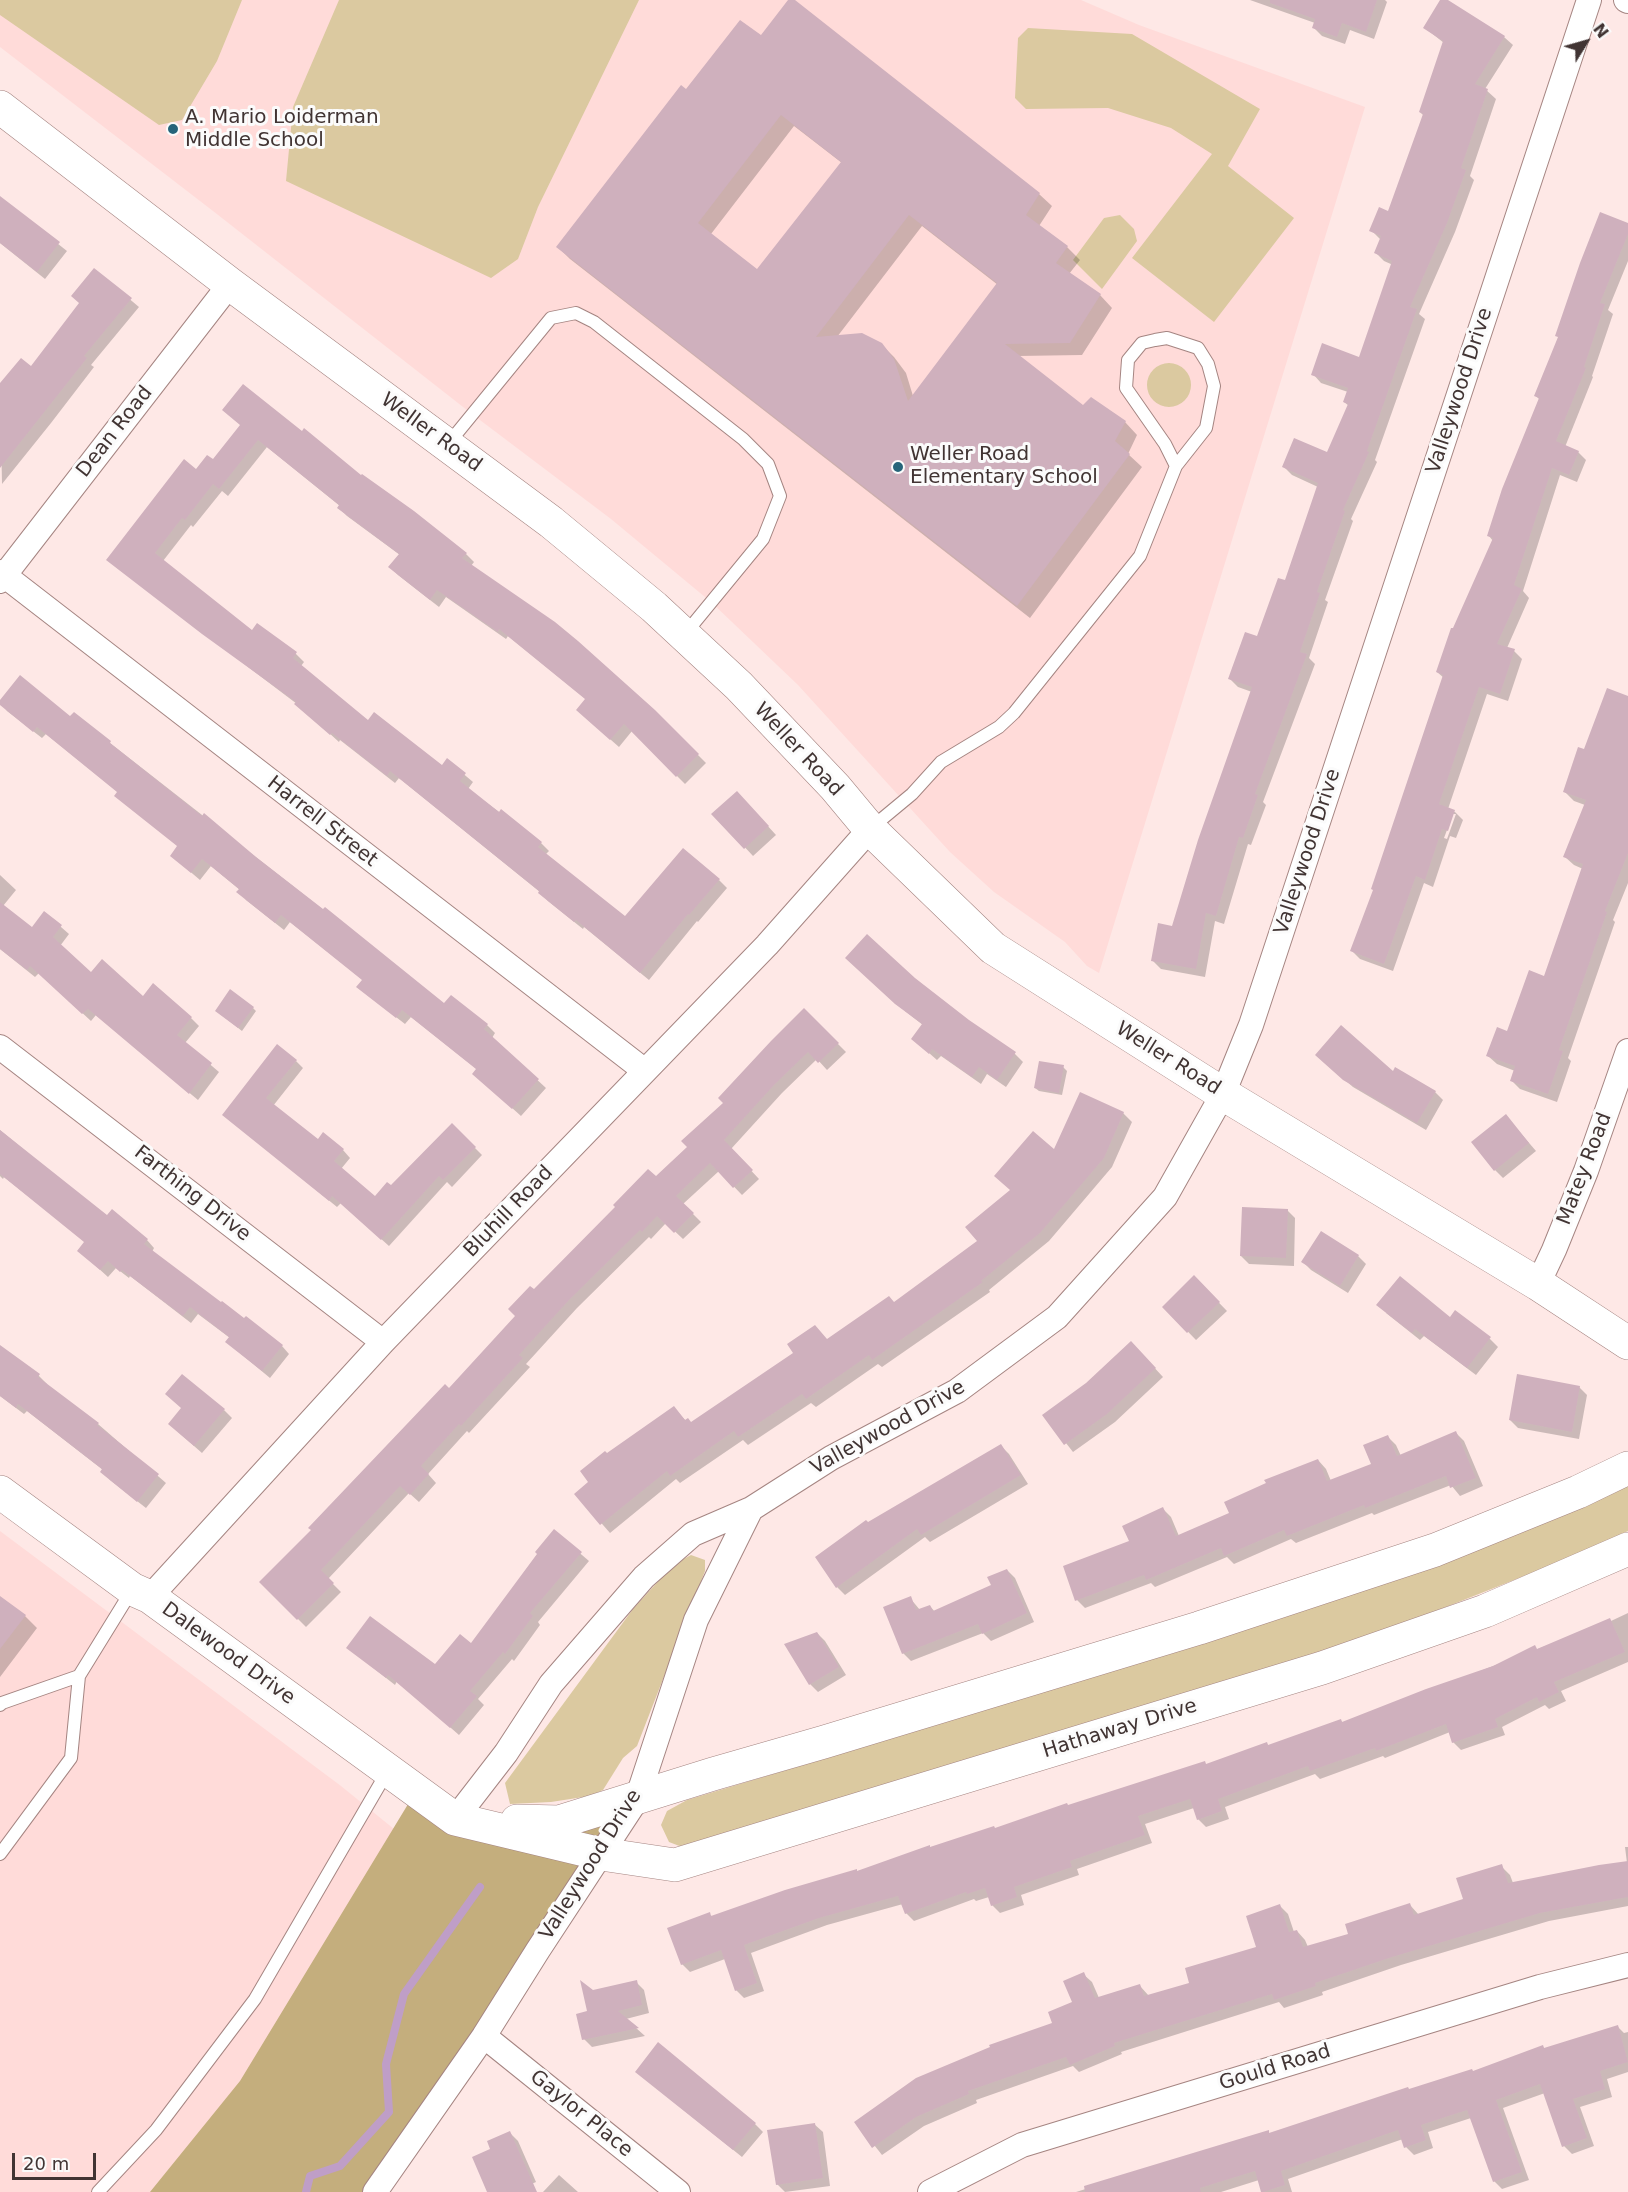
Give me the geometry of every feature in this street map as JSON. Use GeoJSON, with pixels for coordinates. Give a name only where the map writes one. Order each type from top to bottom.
{"type":"FeatureCollection","features":[{"type":"Feature","properties":{"kind":"street","name":"Valleywood Drive"},"geometry":{"type":"LineString","coordinates":[[455,1819],[506,1753],[551,1684],[644,1577],[693,1534],[751,1509],[831,1458],[957,1391],[1057,1317],[1165,1197],[1223,1094],[1251,1025],[1590,0]]}},
{"type":"Feature","properties":{"kind":"street","name":"Weller Road"},"geometry":{"type":"LineString","coordinates":[[0,107],[230,284],[551,522],[684,635],[746,694],[835,787],[870,829],[993,948],[1223,1094],[1538,1284],[1628,1343]]}},
{"type":"Feature","properties":{"kind":"street","name":"Dean Road"},"geometry":{"type":"LineString","coordinates":[[1,576],[230,284]]}},
{"type":"Feature","properties":{"kind":"street","name":"Harrell Street"},"geometry":{"type":"LineString","coordinates":[[1,576],[645,1071]]}},
{"type":"Feature","properties":{"kind":"street","name":"Bluhill Road"},"geometry":{"type":"LineString","coordinates":[[141,1593],[767,945],[870,829]]}},
{"type":"Feature","properties":{"kind":"street","name":"Farthing Drive"},"geometry":{"type":"LineString","coordinates":[[0,1047],[383,1342]]}},
{"type":"Feature","properties":{"kind":"street","name":"Matey Road"},"geometry":{"type":"LineString","coordinates":[[1538,1284],[1586,1171],[1628,1051]]}},
{"type":"Feature","properties":{"kind":"street"},"geometry":{"type":"LineString","coordinates":[[455,1819],[559,1822],[637,1799],[1334,1585],[1435,1550],[1578,1492],[1628,1468]]}},
{"type":"Feature","properties":{"kind":"street","name":"Dalewood Drive"},"geometry":{"type":"LineString","coordinates":[[0,1491],[455,1819],[601,1854]]}},
{"type":"Feature","properties":{"kind":"street","name":"Valleywood Drive"},"geometry":{"type":"LineString","coordinates":[[375,2192],[484,2036],[637,1799],[696,1620],[751,1509]]}},
{"type":"Feature","properties":{"kind":"street","name":"Hathaway Drive"},"geometry":{"type":"LineString","coordinates":[[601,1854],[675,1865],[1322,1668],[1485,1611],[1628,1548]]}},
{"type":"Feature","properties":{"kind":"street","name":"Gould Road"},"geometry":{"type":"LineString","coordinates":[[930,2192],[1022,2145],[1540,1987],[1628,1965]]}},
{"type":"Feature","properties":{"kind":"street","name":"Gaylor Place"},"geometry":{"type":"LineString","coordinates":[[484,2036],[678,2192]]}},
{"type":"Feature","properties":{"kind":"lane"},"geometry":{"type":"LineString","coordinates":[[447,445],[551,318],[576,313],[594,322],[743,439],[768,464],[780,496],[763,538],[684,635]]}},
{"type":"Feature","properties":{"kind":"lane"},"geometry":{"type":"LineString","coordinates":[[870,829],[912,794],[941,762],[999,727],[1014,713],[1140,556],[1176,466],[1206,428],[1214,386],[1208,364],[1198,348],[1167,338],[1142,344],[1128,360],[1126,388],[1165,444],[1176,466]]}},
{"type":"Feature","properties":{"kind":"lane"},"geometry":{"type":"LineString","coordinates":[[0,1854],[71,1758],[80,1676],[141,1593]]}},
{"type":"Feature","properties":{"kind":"lane"},"geometry":{"type":"LineString","coordinates":[[0,1705],[80,1676]]}},
{"type":"Feature","properties":{"kind":"lane"},"geometry":{"type":"LineString","coordinates":[[98,2192],[156,2130],[255,2000],[388,1771]]}},
{"type":"Feature","properties":{"kind":"shaded area","name":"Weller Road Elementary School"},"geometry":{"type":"Polygon","coordinates":[[[0,0],[1081,0],[1139,25],[1365,107],[1099,973],[1087,966],[1065,942],[994,892],[950,852],[798,685],[711,602],[611,519],[472,414],[0,47],[0,0]]]}},
{"type":"Feature","properties":{"kind":"shaded area"},"geometry":{"type":"Polygon","coordinates":[[[0,0],[242,0],[217,61],[182,120],[159,125],[0,15],[0,0]]]}},
{"type":"Feature","properties":{"kind":"shaded area"},"geometry":{"type":"Polygon","coordinates":[[[339,0],[639,0],[538,207],[518,259],[491,278],[286,181],[293,107],[339,0]]]}},
{"type":"Feature","properties":{"kind":"shaded area"},"geometry":{"type":"Polygon","coordinates":[[[1028,28],[1132,34],[1260,109],[1228,166],[1294,218],[1214,322],[1132,258],[1212,154],[1171,128],[1108,108],[1026,109],[1015,98],[1018,38],[1028,28]]]}},
{"type":"Feature","properties":{"kind":"shaded area"},"geometry":{"type":"Polygon","coordinates":[[[1120,215],[1134,229],[1137,241],[1102,289],[1073,260],[1104,218],[1120,215]]]}},
{"type":"Feature","properties":{"kind":"shaded area"},"geometry":{"type":"Polygon","coordinates":[[[1169,363],[1184,370],[1191,385],[1184,400],[1169,407],[1154,400],[1147,385],[1154,370],[1169,363]]]}},
{"type":"Feature","properties":{"kind":"shaded area"},"geometry":{"type":"Polygon","coordinates":[[[1628,1485],[1628,1531],[1562,1561],[1393,1628],[682,1847],[669,1842],[661,1825],[667,1811],[687,1800],[1024,1698],[1628,1485]]]}},
{"type":"Feature","properties":{"kind":"shaded area"},"geometry":{"type":"Polygon","coordinates":[[[0,1531],[341,1786],[410,1842],[242,2192],[0,2192],[0,1531]]]}},
{"type":"Feature","properties":{"kind":"shaded area"},"geometry":{"type":"Polygon","coordinates":[[[691,1555],[705,1560],[705,1571],[637,1746],[623,1758],[603,1790],[590,1796],[551,1802],[510,1804],[505,1783],[633,1609],[673,1565],[691,1555]]]}},
{"type":"Feature","properties":{"kind":"shaded area"},"geometry":{"type":"Polygon","coordinates":[[[416,1791],[455,1819],[637,1799],[375,2192],[150,2192],[240,2081],[416,1791]]]}},
{"type":"Feature","properties":{"kind":"building","name":"Weller Road Elementary School"},"geometry":{"type":"Polygon","coordinates":[[[788,0],[795,0],[1040,193],[1026,215],[1068,246],[1056,263],[1101,294],[1070,343],[1005,344],[1083,405],[1091,397],[1126,421],[1115,441],[1130,454],[1017,606],[556,247],[681,85],[686,89],[740,20],[761,35],[788,0]],[[781,115],[698,223],[757,269],[841,162],[781,115]],[[909,215],[816,337],[862,333],[882,343],[894,359],[908,401],[997,283],[909,215]]]}},
{"type":"Feature","properties":{"kind":"building"},"geometry":{"type":"Polygon","coordinates":[[[1270,0],[1377,0],[1366,32],[1342,23],[1337,37],[1312,28],[1315,19],[1270,3],[1270,0]]]}},
{"type":"Feature","properties":{"kind":"building"},"geometry":{"type":"Polygon","coordinates":[[[1440,0],[1448,0],[1505,36],[1475,84],[1488,89],[1461,168],[1466,170],[1447,223],[1410,307],[1417,309],[1367,451],[1369,452],[1343,510],[1345,511],[1317,592],[1320,593],[1300,652],[1307,654],[1255,794],[1258,795],[1243,838],[1239,837],[1216,916],[1206,913],[1196,969],[1151,961],[1158,923],[1172,926],[1198,840],[1252,687],[1228,679],[1245,632],[1257,636],[1278,578],[1285,580],[1318,483],[1282,467],[1294,438],[1327,452],[1348,404],[1343,402],[1348,388],[1311,375],[1322,343],[1359,357],[1392,261],[1374,253],[1381,236],[1369,231],[1379,207],[1388,211],[1423,114],[1419,112],[1443,41],[1423,28],[1440,0]]]}},
{"type":"Feature","properties":{"kind":"building"},"geometry":{"type":"Polygon","coordinates":[[[0,196],[60,242],[37,272],[0,243],[0,196]]]}},
{"type":"Feature","properties":{"kind":"building"},"geometry":{"type":"Polygon","coordinates":[[[1600,212],[1628,223],[1628,234],[1600,303],[1605,304],[1584,367],[1586,368],[1556,441],[1579,451],[1569,475],[1552,468],[1514,585],[1522,589],[1497,644],[1515,649],[1500,694],[1479,687],[1439,804],[1455,810],[1448,831],[1442,829],[1425,880],[1416,876],[1384,964],[1350,951],[1373,890],[1371,889],[1443,675],[1436,672],[1451,628],[1453,628],[1493,538],[1487,536],[1502,489],[1539,398],[1534,396],[1558,337],[1555,336],[1600,212]]]}},
{"type":"Feature","properties":{"kind":"building"},"geometry":{"type":"Polygon","coordinates":[[[94,268],[132,298],[84,356],[87,358],[0,468],[0,383],[21,358],[31,366],[79,303],[71,296],[94,268]]]}},
{"type":"Feature","properties":{"kind":"building"},"geometry":{"type":"Polygon","coordinates":[[[243,384],[302,431],[304,428],[361,475],[414,511],[467,553],[462,558],[555,622],[655,710],[699,754],[676,777],[624,724],[610,740],[576,710],[585,699],[499,629],[498,632],[437,590],[430,600],[388,567],[399,554],[337,508],[339,505],[258,440],[219,489],[213,484],[185,520],[182,518],[155,553],[252,630],[257,623],[297,652],[293,658],[368,720],[374,712],[442,765],[447,758],[466,773],[460,781],[499,812],[501,809],[542,842],[538,847],[625,916],[683,848],[720,879],[640,973],[576,920],[574,922],[538,893],[539,891],[390,771],[387,776],[332,733],[330,735],[294,704],[296,702],[202,634],[106,560],[184,459],[196,469],[207,455],[213,459],[240,425],[222,410],[243,384]]]}},
{"type":"Feature","properties":{"kind":"building"},"geometry":{"type":"Polygon","coordinates":[[[20,675],[70,716],[74,712],[202,816],[204,813],[256,857],[323,909],[325,907],[444,1003],[451,995],[488,1024],[484,1029],[539,1079],[512,1109],[472,1074],[476,1069],[402,1010],[396,1018],[356,987],[362,980],[281,915],[275,923],[236,892],[239,889],[202,859],[191,873],[170,856],[177,846],[114,796],[117,792],[37,727],[33,732],[0,705],[0,700],[20,675]]]}},
{"type":"Feature","properties":{"kind":"building"},"geometry":{"type":"Polygon","coordinates":[[[1607,688],[1628,696],[1628,853],[1605,911],[1607,912],[1559,1050],[1563,1051],[1548,1094],[1510,1081],[1515,1066],[1486,1056],[1497,1027],[1507,1031],[1529,970],[1544,976],[1583,864],[1563,857],[1586,800],[1563,792],[1578,747],[1584,749],[1607,688]]]}},
{"type":"Feature","properties":{"kind":"building"},"geometry":{"type":"Polygon","coordinates":[[[737,791],[769,826],[744,849],[711,814],[737,791]]]}},
{"type":"Feature","properties":{"kind":"building"},"geometry":{"type":"Polygon","coordinates":[[[0,902],[32,927],[44,911],[62,925],[53,937],[91,972],[102,959],[143,996],[153,983],[192,1017],[177,1035],[212,1063],[189,1094],[88,1009],[82,1014],[30,966],[27,970],[0,949],[0,902]]]}},
{"type":"Feature","properties":{"kind":"building"},"geometry":{"type":"Polygon","coordinates":[[[867,934],[915,978],[969,1020],[1016,1052],[997,1080],[979,1067],[972,1077],[932,1049],[929,1054],[911,1039],[922,1024],[895,1004],[845,958],[867,934]]]}},
{"type":"Feature","properties":{"kind":"building"},"geometry":{"type":"Polygon","coordinates":[[[230,989],[254,1007],[238,1028],[215,1011],[230,989]]]}},
{"type":"Feature","properties":{"kind":"building"},"geometry":{"type":"Polygon","coordinates":[[[804,1008],[839,1043],[818,1063],[808,1052],[774,1085],[724,1140],[753,1170],[733,1188],[710,1163],[676,1196],[694,1213],[674,1233],[657,1216],[569,1300],[519,1355],[523,1358],[421,1466],[429,1474],[410,1495],[400,1486],[321,1570],[334,1583],[297,1620],[259,1582],[311,1530],[308,1528],[445,1384],[449,1388],[515,1316],[508,1309],[530,1286],[534,1289],[615,1207],[613,1205],[648,1169],[656,1176],[687,1147],[681,1141],[723,1103],[718,1098],[804,1008]]]}},
{"type":"Feature","properties":{"kind":"building"},"geometry":{"type":"Polygon","coordinates":[[[1341,1025],[1393,1071],[1395,1067],[1436,1091],[1417,1123],[1343,1080],[1315,1055],[1341,1025]]]}},
{"type":"Feature","properties":{"kind":"building"},"geometry":{"type":"Polygon","coordinates":[[[277,1044],[297,1060],[266,1098],[318,1139],[323,1132],[344,1149],[334,1161],[375,1196],[387,1182],[391,1185],[452,1123],[476,1147],[443,1180],[439,1176],[381,1240],[332,1196],[329,1201],[222,1115],[277,1044]]]}},
{"type":"Feature","properties":{"kind":"building"},"geometry":{"type":"Polygon","coordinates":[[[1039,1061],[1064,1065],[1059,1093],[1034,1088],[1039,1061]]]}},
{"type":"Feature","properties":{"kind":"building"},"geometry":{"type":"Polygon","coordinates":[[[1080,1092],[1124,1112],[1104,1158],[1040,1233],[981,1281],[983,1282],[872,1360],[869,1355],[806,1399],[802,1394],[738,1437],[734,1431],[670,1476],[667,1471],[600,1525],[574,1494],[588,1482],[580,1471],[605,1451],[607,1453],[674,1406],[685,1420],[688,1418],[691,1422],[793,1353],[787,1344],[815,1325],[827,1339],[889,1296],[894,1302],[977,1241],[965,1227],[1010,1190],[994,1176],[1033,1131],[1054,1149],[1080,1092]]]}},
{"type":"Feature","properties":{"kind":"building"},"geometry":{"type":"Polygon","coordinates":[[[1506,1114],[1529,1143],[1494,1171],[1471,1142],[1506,1114]]]}},
{"type":"Feature","properties":{"kind":"building"},"geometry":{"type":"Polygon","coordinates":[[[0,1130],[107,1215],[112,1209],[148,1239],[144,1244],[283,1345],[262,1371],[225,1342],[229,1337],[190,1307],[183,1316],[108,1261],[100,1270],[77,1251],[84,1242],[0,1174],[0,1130]]]}},
{"type":"Feature","properties":{"kind":"building"},"geometry":{"type":"Polygon","coordinates":[[[1242,1207],[1288,1209],[1286,1258],[1240,1256],[1242,1207]]]}},
{"type":"Feature","properties":{"kind":"building"},"geometry":{"type":"Polygon","coordinates":[[[1321,1231],[1359,1255],[1340,1286],[1301,1262],[1321,1231]]]}},
{"type":"Feature","properties":{"kind":"building"},"geometry":{"type":"Polygon","coordinates":[[[1194,1275],[1220,1302],[1187,1333],[1162,1307],[1194,1275]]]}},
{"type":"Feature","properties":{"kind":"building"},"geometry":{"type":"Polygon","coordinates":[[[1400,1276],[1450,1317],[1455,1310],[1491,1337],[1467,1368],[1415,1329],[1412,1333],[1376,1305],[1400,1276]]]}},
{"type":"Feature","properties":{"kind":"building"},"geometry":{"type":"Polygon","coordinates":[[[1131,1341],[1156,1368],[1107,1414],[1064,1445],[1042,1415],[1086,1383],[1131,1341]]]}},
{"type":"Feature","properties":{"kind":"building"},"geometry":{"type":"Polygon","coordinates":[[[0,1345],[40,1374],[38,1377],[99,1423],[97,1425],[159,1474],[137,1502],[100,1472],[102,1469],[18,1404],[16,1408],[0,1396],[0,1345]]]}},
{"type":"Feature","properties":{"kind":"building"},"geometry":{"type":"Polygon","coordinates":[[[182,1374],[225,1409],[194,1446],[168,1424],[181,1408],[165,1394],[182,1374]]]}},
{"type":"Feature","properties":{"kind":"building"},"geometry":{"type":"Polygon","coordinates":[[[1517,1374],[1580,1386],[1572,1432],[1509,1420],[1517,1374]]]}},
{"type":"Feature","properties":{"kind":"building"},"geometry":{"type":"Polygon","coordinates":[[[1456,1431],[1476,1478],[1450,1488],[1446,1476],[1365,1508],[1364,1505],[1287,1536],[1284,1530],[1224,1556],[1221,1548],[1146,1580],[1144,1575],[1075,1601],[1063,1566],[1129,1541],[1122,1526],[1163,1507],[1176,1536],[1229,1513],[1224,1502],[1266,1483],[1264,1480],[1318,1459],[1327,1481],[1371,1464],[1363,1445],[1388,1435],[1397,1456],[1456,1431]]]}},
{"type":"Feature","properties":{"kind":"building"},"geometry":{"type":"Polygon","coordinates":[[[1001,1444],[1021,1475],[921,1535],[917,1529],[836,1588],[815,1557],[866,1520],[868,1522],[1001,1444]]]}},
{"type":"Feature","properties":{"kind":"building"},"geometry":{"type":"Polygon","coordinates":[[[554,1529],[582,1552],[530,1613],[533,1616],[505,1654],[503,1652],[470,1691],[477,1696],[450,1728],[388,1675],[386,1678],[346,1648],[370,1616],[435,1664],[460,1634],[471,1643],[537,1554],[535,1552],[554,1529]]]}},
{"type":"Feature","properties":{"kind":"building"},"geometry":{"type":"Polygon","coordinates":[[[1007,1569],[1027,1613],[982,1634],[978,1624],[902,1654],[883,1607],[911,1596],[916,1610],[930,1605],[933,1611],[991,1585],[987,1577],[1007,1569]]]}},
{"type":"Feature","properties":{"kind":"building"},"geometry":{"type":"Polygon","coordinates":[[[0,1596],[26,1615],[0,1649],[0,1596]]]}},
{"type":"Feature","properties":{"kind":"building"},"geometry":{"type":"Polygon","coordinates":[[[1610,1618],[1625,1652],[1554,1682],[1559,1692],[1539,1702],[1537,1697],[1495,1719],[1498,1727],[1452,1743],[1446,1724],[1376,1751],[1375,1748],[1310,1771],[1308,1766],[1218,1799],[1222,1811],[1197,1820],[1190,1799],[1138,1816],[1145,1835],[1070,1861],[1072,1867],[1014,1887],[1017,1897],[991,1906],[985,1888],[967,1894],[966,1892],[905,1914],[898,1896],[819,1918],[744,1945],[757,1983],[735,1991],[721,1950],[681,1965],[667,1928],[710,1912],[711,1916],[785,1890],[857,1869],[857,1871],[930,1845],[930,1847],[994,1826],[995,1828],[1067,1803],[1068,1805],[1205,1761],[1206,1764],[1267,1742],[1268,1745],[1341,1719],[1342,1722],[1493,1666],[1535,1645],[1537,1649],[1610,1618]]]}},
{"type":"Feature","properties":{"kind":"building"},"geometry":{"type":"Polygon","coordinates":[[[817,1632],[839,1667],[809,1685],[784,1644],[817,1632]]]}},
{"type":"Feature","properties":{"kind":"building"},"geometry":{"type":"Polygon","coordinates":[[[1628,1861],[1628,1897],[1540,1913],[1392,1957],[1315,1983],[1316,1986],[1274,2000],[1272,1994],[1114,2043],[1115,2046],[1070,2065],[1066,2057],[968,2091],[969,2094],[916,2117],[872,2148],[854,2122],[916,2078],[990,2047],[989,2045],[1052,2023],[1048,2012],[1072,2002],[1063,1981],[1084,1972],[1095,1998],[1140,1984],[1144,1996],[1189,1983],[1185,1968],[1256,1947],[1246,1916],[1280,1904],[1289,1932],[1297,1930],[1303,1947],[1348,1934],[1345,1924],[1410,1903],[1414,1915],[1463,1899],[1456,1878],[1502,1864],[1508,1883],[1628,1861]]]}},
{"type":"Feature","properties":{"kind":"building"},"geometry":{"type":"Polygon","coordinates":[[[580,1980],[593,1990],[637,1980],[642,2005],[618,2011],[639,2028],[582,2040],[576,2014],[587,2011],[580,1980]]]}},
{"type":"Feature","properties":{"kind":"building"},"geometry":{"type":"Polygon","coordinates":[[[1618,2025],[1628,2062],[1600,2071],[1605,2089],[1573,2099],[1587,2138],[1562,2147],[1540,2084],[1496,2100],[1522,2172],[1493,2182],[1467,2110],[1421,2125],[1426,2140],[1404,2148],[1398,2130],[1281,2171],[1285,2185],[1263,2192],[1261,2192],[1255,2171],[1200,2188],[1201,2192],[1085,2192],[1084,2186],[1269,2130],[1269,2133],[1408,2087],[1409,2089],[1472,2069],[1473,2071],[1543,2045],[1544,2048],[1618,2025]]]}},
{"type":"Feature","properties":{"kind":"building"},"geometry":{"type":"Polygon","coordinates":[[[658,2042],[756,2123],[733,2150],[635,2072],[658,2042]]]}},
{"type":"Feature","properties":{"kind":"building"},"geometry":{"type":"Polygon","coordinates":[[[815,2123],[823,2178],[776,2185],[767,2130],[815,2123]]]}},
{"type":"Feature","properties":{"kind":"building"},"geometry":{"type":"Polygon","coordinates":[[[510,2131],[537,2192],[487,2192],[472,2157],[490,2149],[487,2141],[510,2131]]]}},
{"type":"Feature","properties":{"kind":"waterway"},"geometry":{"type":"LineString","coordinates":[[306,2192],[310,2176],[340,2166],[389,2112],[386,2064],[404,1994],[480,1887]]}},
{"type":"Feature","properties":{"kind":"place","name":"A. Mario Loiderman Middle School"},"geometry":{"type":"Point","coordinates":[173,129]}},
{"type":"Feature","properties":{"kind":"place","name":"Weller Road Elementary School"},"geometry":{"type":"Point","coordinates":[898,467]}}]}
